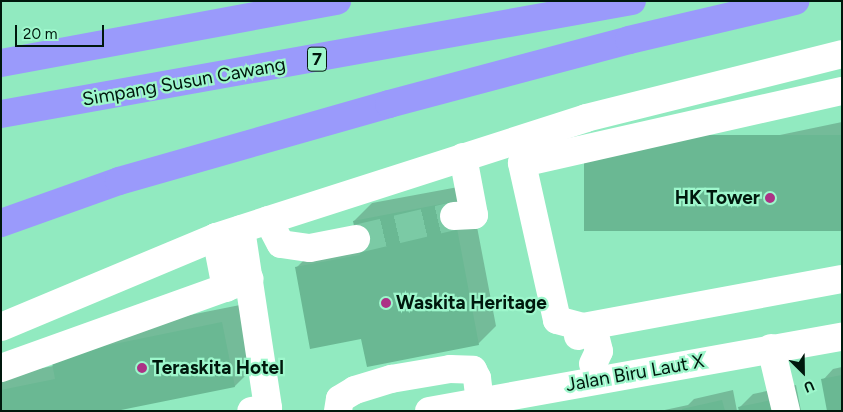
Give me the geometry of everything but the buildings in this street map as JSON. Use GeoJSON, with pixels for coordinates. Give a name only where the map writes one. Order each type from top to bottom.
{"type":"FeatureCollection","features":[{"type":"Feature","properties":{"kind":"highway"},"geometry":{"type":"LineString","coordinates":[[1,63],[337,1]]}},
{"type":"Feature","properties":{"kind":"highway","name":"Simpang Susun Cawang"},"geometry":{"type":"LineString","coordinates":[[1,114],[632,1]]}},
{"type":"Feature","properties":{"kind":"highway"},"geometry":{"type":"LineString","coordinates":[[1,223],[119,181],[371,109],[620,43],[795,1]]}},
{"type":"Feature","properties":{"kind":"street"},"geometry":{"type":"LineString","coordinates":[[1,327],[216,237],[268,220],[586,118],[842,54]]}},
{"type":"Feature","properties":{"kind":"street"},"geometry":{"type":"LineString","coordinates":[[842,91],[522,163],[558,320],[584,327],[842,279]]}},
{"type":"Feature","properties":{"kind":"street"},"geometry":{"type":"LineString","coordinates":[[454,216],[474,215],[463,158]]}},
{"type":"Feature","properties":{"kind":"street"},"geometry":{"type":"LineString","coordinates":[[268,220],[281,244],[310,248],[356,239]]}},
{"type":"Feature","properties":{"kind":"street"},"geometry":{"type":"LineString","coordinates":[[238,283],[241,229]]}},
{"type":"Feature","properties":{"kind":"street"},"geometry":{"type":"LineString","coordinates":[[216,237],[238,283],[268,408],[251,411]]}},
{"type":"Feature","properties":{"kind":"street"},"geometry":{"type":"LineString","coordinates":[[1,368],[238,283]]}},
{"type":"Feature","properties":{"kind":"street"},"geometry":{"type":"LineString","coordinates":[[584,327],[576,338],[581,356],[594,372]]}},
{"type":"Feature","properties":{"kind":"street","name":"Jalan Biru Laut X"},"geometry":{"type":"LineString","coordinates":[[429,411],[480,402],[594,372],[842,337]]}},
{"type":"Feature","properties":{"kind":"street"},"geometry":{"type":"LineString","coordinates":[[771,348],[786,411]]}},
{"type":"Feature","properties":{"kind":"street"},"geometry":{"type":"LineString","coordinates":[[338,411],[340,399],[346,394],[390,379],[450,369],[471,359],[477,378],[480,402]]}},
{"type":"Feature","properties":{"kind":"tunnel"},"geometry":{"type":"LineString","coordinates":[[356,239],[454,216]]}},
{"type":"Feature","properties":{"kind":"place","name":"HK Tower"},"geometry":{"type":"Point","coordinates":[770,198]}},
{"type":"Feature","properties":{"kind":"place","name":"Waskita Heritage"},"geometry":{"type":"Point","coordinates":[386,303]}},
{"type":"Feature","properties":{"kind":"place","name":"Teraskita Hotel"},"geometry":{"type":"Point","coordinates":[142,368]}}]}
